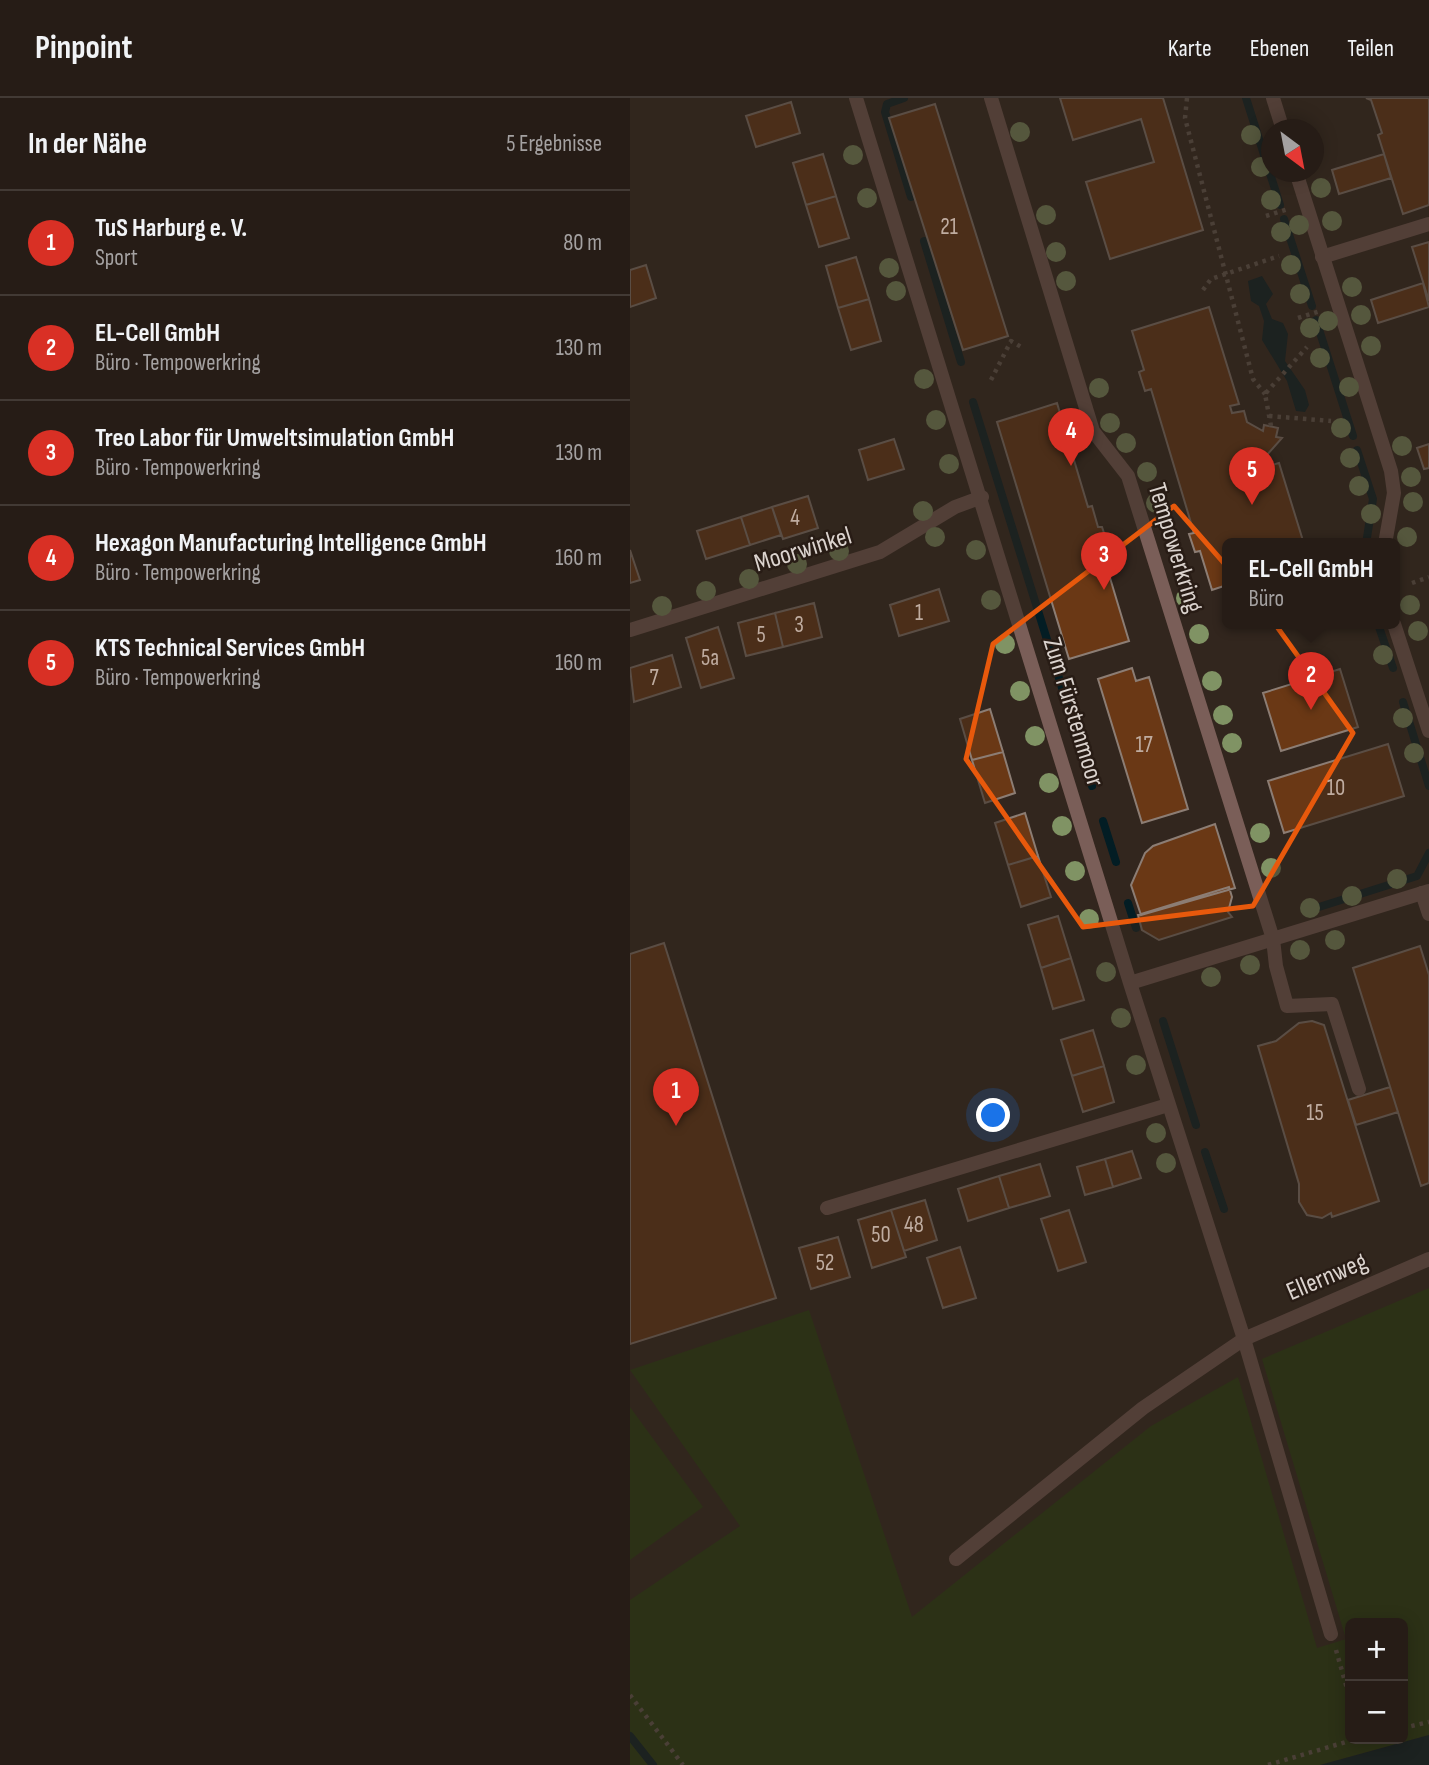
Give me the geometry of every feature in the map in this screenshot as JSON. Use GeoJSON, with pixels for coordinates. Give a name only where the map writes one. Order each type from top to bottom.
{"type":"FeatureCollection","features":[{"type":"Feature","properties":{"kind":"street","name":"Zum Fürstenmoor"},"geometry":{"type":"LineString","coordinates":[[856,98],[982,497],[1168,1105],[1244,1339],[1331,1634]]}},
{"type":"Feature","properties":{"kind":"street","name":"Tempowerkring"},"geometry":{"type":"LineString","coordinates":[[991,98],[1093,431],[1128,476],[1273,939],[1276,966],[1287,1006],[1332,1004],[1359,1089]]}},
{"type":"Feature","properties":{"kind":"street"},"geometry":{"type":"LineString","coordinates":[[1273,98],[1280,119]]}},
{"type":"Feature","properties":{"kind":"street"},"geometry":{"type":"LineString","coordinates":[[1299,182],[1394,484],[1386,538]]}},
{"type":"Feature","properties":{"kind":"street"},"geometry":{"type":"LineString","coordinates":[[1322,257],[1429,224]]}},
{"type":"Feature","properties":{"kind":"street","name":"Moorwinkel"},"geometry":{"type":"LineString","coordinates":[[630,630],[880,551],[955,507],[982,497]]}},
{"type":"Feature","properties":{"kind":"street"},"geometry":{"type":"LineString","coordinates":[[1396,629],[1429,731]]}},
{"type":"Feature","properties":{"kind":"street"},"geometry":{"type":"LineString","coordinates":[[1130,983],[1426,892],[1429,914]]}},
{"type":"Feature","properties":{"kind":"street"},"geometry":{"type":"LineString","coordinates":[[827,1208],[1168,1105]]}},
{"type":"Feature","properties":{"kind":"street","name":"Ellernweg"},"geometry":{"type":"LineString","coordinates":[[956,1559],[1143,1408],[1244,1339],[1429,1259]]}},
{"type":"Feature","properties":{"kind":"path"},"geometry":{"type":"LineString","coordinates":[[1187,98],[1185,118],[1224,275],[1253,379],[1265,394],[1271,426]]}},
{"type":"Feature","properties":{"kind":"path"},"geometry":{"type":"LineString","coordinates":[[1203,290],[1211,279],[1279,257]]}},
{"type":"Feature","properties":{"kind":"path"},"geometry":{"type":"LineString","coordinates":[[991,380],[1011,341],[1023,348]]}},
{"type":"Feature","properties":{"kind":"path"},"geometry":{"type":"LineString","coordinates":[[1265,394],[1307,347]]}},
{"type":"Feature","properties":{"kind":"path"},"geometry":{"type":"LineString","coordinates":[[1269,416],[1331,421]]}},
{"type":"Feature","properties":{"kind":"path"},"geometry":{"type":"LineString","coordinates":[[1412,583],[1429,577]]}},
{"type":"Feature","properties":{"kind":"path"},"geometry":{"type":"LineString","coordinates":[[1331,1634],[1345,1682]]}},
{"type":"Feature","properties":{"kind":"path"},"geometry":{"type":"LineString","coordinates":[[630,1695],[682,1765]]}},
{"type":"Feature","properties":{"kind":"path"},"geometry":{"type":"LineString","coordinates":[[1408,1727],[1429,1722]]}},
{"type":"Feature","properties":{"kind":"path"},"geometry":{"type":"LineString","coordinates":[[1268,1765],[1345,1742]]}},
{"type":"Feature","properties":{"kind":"highlighted area"},"geometry":{"type":"Polygon","coordinates":[[[1174,506],[1265,610],[1353,733],[1253,906],[1083,927],[966,759],[993,644],[1174,506]]]}},
{"type":"Feature","properties":{"kind":"green space"},"geometry":{"type":"Polygon","coordinates":[[[1429,1288],[1429,1735],[1408,1741],[1408,1618],[1345,1618],[1345,1636],[1262,1359],[1429,1288]]]}},
{"type":"Feature","properties":{"kind":"green space"},"geometry":{"type":"Polygon","coordinates":[[[809,1310],[912,1617],[1151,1426],[1238,1377],[1317,1648],[1345,1639],[1345,1744],[1396,1744],[1320,1765],[630,1765],[630,1600],[740,1526],[630,1370],[809,1310]]]}},
{"type":"Feature","properties":{"kind":"green space"},"geometry":{"type":"Polygon","coordinates":[[[630,1407],[703,1507],[630,1560],[630,1407]]]}},
{"type":"Feature","properties":{"kind":"water"},"geometry":{"type":"Polygon","coordinates":[[[1262,276],[1273,294],[1266,304],[1272,319],[1283,323],[1288,334],[1285,361],[1305,390],[1309,405],[1305,412],[1296,411],[1287,381],[1262,340],[1264,321],[1259,306],[1251,301],[1248,281],[1262,276]]]}},
{"type":"Feature","properties":{"kind":"water"},"geometry":{"type":"Polygon","coordinates":[[[1429,1735],[1429,1765],[1320,1765],[1396,1744],[1408,1744],[1408,1741],[1429,1735]]]}},
{"type":"Feature","properties":{"kind":"building"},"geometry":{"type":"Polygon","coordinates":[[[1060,98],[1163,98],[1203,230],[1110,259],[1086,182],[1154,162],[1141,119],[1073,140],[1060,98]]]}},
{"type":"Feature","properties":{"kind":"building"},"geometry":{"type":"Polygon","coordinates":[[[1366,98],[1429,98],[1429,205],[1403,214],[1378,135],[1382,133],[1371,100],[1366,98]]]}},
{"type":"Feature","properties":{"kind":"building"},"geometry":{"type":"Polygon","coordinates":[[[791,102],[800,133],[756,147],[746,116],[791,102]]]}},
{"type":"Feature","properties":{"kind":"building"},"geometry":{"type":"Polygon","coordinates":[[[935,104],[1008,336],[963,350],[889,118],[935,104]]]}},
{"type":"Feature","properties":{"kind":"building"},"geometry":{"type":"Polygon","coordinates":[[[823,154],[836,196],[806,205],[793,163],[823,154]]]}},
{"type":"Feature","properties":{"kind":"building"},"geometry":{"type":"Polygon","coordinates":[[[1384,154],[1391,178],[1339,194],[1332,170],[1384,154]]]}},
{"type":"Feature","properties":{"kind":"building"},"geometry":{"type":"Polygon","coordinates":[[[836,196],[849,238],[819,247],[806,205],[836,196]]]}},
{"type":"Feature","properties":{"kind":"building"},"geometry":{"type":"Polygon","coordinates":[[[1429,242],[1429,301],[1412,247],[1429,242]]]}},
{"type":"Feature","properties":{"kind":"building"},"geometry":{"type":"Polygon","coordinates":[[[856,257],[869,299],[838,308],[826,266],[856,257]]]}},
{"type":"Feature","properties":{"kind":"building"},"geometry":{"type":"Polygon","coordinates":[[[646,265],[656,298],[630,307],[630,270],[646,265]]]}},
{"type":"Feature","properties":{"kind":"building"},"geometry":{"type":"Polygon","coordinates":[[[1423,283],[1429,307],[1378,323],[1371,300],[1423,283]]]}},
{"type":"Feature","properties":{"kind":"building"},"geometry":{"type":"Polygon","coordinates":[[[869,299],[881,341],[851,350],[838,308],[869,299]]]}},
{"type":"Feature","properties":{"kind":"building"},"geometry":{"type":"Polygon","coordinates":[[[1209,307],[1239,404],[1230,406],[1232,413],[1244,411],[1247,422],[1263,431],[1264,425],[1278,428],[1276,437],[1282,438],[1265,457],[1268,466],[1279,463],[1302,538],[1222,538],[1222,587],[1212,590],[1200,551],[1195,552],[1189,534],[1194,533],[1151,389],[1145,391],[1139,372],[1144,370],[1132,331],[1209,307]]]}},
{"type":"Feature","properties":{"kind":"building"},"geometry":{"type":"Polygon","coordinates":[[[1057,403],[1088,507],[1092,506],[1098,527],[1102,527],[1105,536],[1098,538],[1129,641],[1069,659],[997,422],[1057,403]]]}},
{"type":"Feature","properties":{"kind":"building"},"geometry":{"type":"Polygon","coordinates":[[[894,439],[904,469],[868,480],[859,450],[894,439]]]}},
{"type":"Feature","properties":{"kind":"building"},"geometry":{"type":"Polygon","coordinates":[[[1429,444],[1429,468],[1424,469],[1417,448],[1429,444]]]}},
{"type":"Feature","properties":{"kind":"building"},"geometry":{"type":"Polygon","coordinates":[[[808,496],[818,528],[783,539],[772,507],[808,496]]]}},
{"type":"Feature","properties":{"kind":"building"},"geometry":{"type":"Polygon","coordinates":[[[772,507],[781,535],[750,545],[741,517],[772,507]]]}},
{"type":"Feature","properties":{"kind":"building"},"geometry":{"type":"Polygon","coordinates":[[[741,517],[750,545],[706,559],[697,531],[741,517]]]}},
{"type":"Feature","properties":{"kind":"building"},"geometry":{"type":"Polygon","coordinates":[[[630,550],[640,580],[630,583],[630,550]]]}},
{"type":"Feature","properties":{"kind":"building"},"geometry":{"type":"Polygon","coordinates":[[[939,589],[949,621],[899,636],[890,605],[939,589]]]}},
{"type":"Feature","properties":{"kind":"building"},"geometry":{"type":"Polygon","coordinates":[[[814,603],[822,637],[783,647],[775,613],[814,603]]]}},
{"type":"Feature","properties":{"kind":"building"},"geometry":{"type":"Polygon","coordinates":[[[775,613],[783,647],[746,656],[738,623],[775,613]]]}},
{"type":"Feature","properties":{"kind":"building"},"geometry":{"type":"Polygon","coordinates":[[[718,627],[734,678],[701,688],[686,638],[718,627]]]}},
{"type":"Feature","properties":{"kind":"building"},"geometry":{"type":"Polygon","coordinates":[[[672,655],[681,687],[634,702],[630,668],[672,655]]]}},
{"type":"Feature","properties":{"kind":"building"},"geometry":{"type":"Polygon","coordinates":[[[1132,668],[1136,681],[1149,677],[1188,809],[1142,823],[1098,679],[1132,668]]]}},
{"type":"Feature","properties":{"kind":"building"},"geometry":{"type":"Polygon","coordinates":[[[1340,669],[1358,727],[1281,751],[1263,693],[1340,669]]]}},
{"type":"Feature","properties":{"kind":"building"},"geometry":{"type":"Polygon","coordinates":[[[990,709],[1003,752],[972,760],[960,719],[990,709]]]}},
{"type":"Feature","properties":{"kind":"building"},"geometry":{"type":"Polygon","coordinates":[[[1388,744],[1404,796],[1284,833],[1268,781],[1388,744]]]}},
{"type":"Feature","properties":{"kind":"building"},"geometry":{"type":"Polygon","coordinates":[[[1003,752],[1015,793],[985,803],[972,760],[1003,752]]]}},
{"type":"Feature","properties":{"kind":"building"},"geometry":{"type":"Polygon","coordinates":[[[1025,813],[1038,856],[1008,865],[995,823],[1025,813]]]}},
{"type":"Feature","properties":{"kind":"building"},"geometry":{"type":"Polygon","coordinates":[[[1215,824],[1235,888],[1141,915],[1131,885],[1145,853],[1153,846],[1215,824]]]}},
{"type":"Feature","properties":{"kind":"building"},"geometry":{"type":"Polygon","coordinates":[[[1038,856],[1051,897],[1021,907],[1008,865],[1038,856]]]}},
{"type":"Feature","properties":{"kind":"building"},"geometry":{"type":"Polygon","coordinates":[[[1229,887],[1232,897],[1228,912],[1232,917],[1159,940],[1142,930],[1138,915],[1229,887]]]}},
{"type":"Feature","properties":{"kind":"building"},"geometry":{"type":"Polygon","coordinates":[[[1058,916],[1071,958],[1041,968],[1028,925],[1058,916]]]}},
{"type":"Feature","properties":{"kind":"building"},"geometry":{"type":"Polygon","coordinates":[[[664,943],[776,1298],[630,1344],[630,954],[664,943]]]}},
{"type":"Feature","properties":{"kind":"building"},"geometry":{"type":"Polygon","coordinates":[[[1420,946],[1429,975],[1429,1183],[1421,1186],[1353,968],[1420,946]]]}},
{"type":"Feature","properties":{"kind":"building"},"geometry":{"type":"Polygon","coordinates":[[[1071,958],[1084,1000],[1053,1009],[1041,968],[1071,958]]]}},
{"type":"Feature","properties":{"kind":"building"},"geometry":{"type":"Polygon","coordinates":[[[1312,1021],[1324,1025],[1379,1201],[1332,1217],[1331,1213],[1322,1218],[1307,1215],[1299,1202],[1299,1184],[1258,1046],[1276,1041],[1299,1023],[1312,1021]]]}},
{"type":"Feature","properties":{"kind":"building"},"geometry":{"type":"Polygon","coordinates":[[[1093,1030],[1104,1066],[1072,1076],[1061,1040],[1093,1030]]]}},
{"type":"Feature","properties":{"kind":"building"},"geometry":{"type":"Polygon","coordinates":[[[1104,1066],[1114,1102],[1083,1112],[1072,1076],[1104,1066]]]}},
{"type":"Feature","properties":{"kind":"building"},"geometry":{"type":"Polygon","coordinates":[[[1390,1087],[1398,1112],[1356,1125],[1348,1100],[1390,1087]]]}},
{"type":"Feature","properties":{"kind":"building"},"geometry":{"type":"Polygon","coordinates":[[[1132,1151],[1141,1178],[1113,1187],[1105,1159],[1132,1151]]]}},
{"type":"Feature","properties":{"kind":"building"},"geometry":{"type":"Polygon","coordinates":[[[1105,1159],[1113,1187],[1085,1195],[1077,1167],[1105,1159]]]}},
{"type":"Feature","properties":{"kind":"building"},"geometry":{"type":"Polygon","coordinates":[[[1040,1164],[1050,1196],[1009,1208],[999,1176],[1040,1164]]]}},
{"type":"Feature","properties":{"kind":"building"},"geometry":{"type":"Polygon","coordinates":[[[999,1176],[1009,1208],[968,1221],[958,1189],[999,1176]]]}},
{"type":"Feature","properties":{"kind":"building"},"geometry":{"type":"Polygon","coordinates":[[[925,1200],[937,1240],[904,1251],[891,1210],[925,1200]]]}},
{"type":"Feature","properties":{"kind":"building"},"geometry":{"type":"Polygon","coordinates":[[[891,1210],[906,1257],[872,1268],[858,1220],[891,1210]]]}},
{"type":"Feature","properties":{"kind":"building"},"geometry":{"type":"Polygon","coordinates":[[[1069,1210],[1086,1262],[1058,1271],[1041,1219],[1069,1210]]]}},
{"type":"Feature","properties":{"kind":"building"},"geometry":{"type":"Polygon","coordinates":[[[838,1237],[850,1277],[811,1289],[799,1248],[838,1237]]]}},
{"type":"Feature","properties":{"kind":"building"},"geometry":{"type":"Polygon","coordinates":[[[960,1247],[976,1298],[943,1308],[927,1258],[960,1247]]]}},
{"type":"Feature","properties":{"kind":"waterway"},"geometry":{"type":"LineString","coordinates":[[904,98],[887,104],[885,112],[911,197]]}},
{"type":"Feature","properties":{"kind":"waterway"},"geometry":{"type":"LineString","coordinates":[[1246,98],[1280,205]]}},
{"type":"Feature","properties":{"kind":"waterway"},"geometry":{"type":"LineString","coordinates":[[1284,219],[1312,306]]}},
{"type":"Feature","properties":{"kind":"waterway"},"geometry":{"type":"LineString","coordinates":[[924,241],[961,362]]}},
{"type":"Feature","properties":{"kind":"waterway"},"geometry":{"type":"LineString","coordinates":[[1316,320],[1353,436]]}},
{"type":"Feature","properties":{"kind":"waterway"},"geometry":{"type":"LineString","coordinates":[[973,402],[1068,707]]}},
{"type":"Feature","properties":{"kind":"waterway"},"geometry":{"type":"LineString","coordinates":[[1357,450],[1373,499],[1367,538]]}},
{"type":"Feature","properties":{"kind":"waterway"},"geometry":{"type":"LineString","coordinates":[[1380,629],[1393,668]]}},
{"type":"Feature","properties":{"kind":"waterway"},"geometry":{"type":"LineString","coordinates":[[1403,702],[1429,786]]}},
{"type":"Feature","properties":{"kind":"waterway"},"geometry":{"type":"LineString","coordinates":[[1079,742],[1092,786]]}},
{"type":"Feature","properties":{"kind":"waterway"},"geometry":{"type":"LineString","coordinates":[[1103,821],[1116,862]]}},
{"type":"Feature","properties":{"kind":"waterway"},"geometry":{"type":"LineString","coordinates":[[1319,907],[1417,876],[1429,853]]}},
{"type":"Feature","properties":{"kind":"waterway"},"geometry":{"type":"LineString","coordinates":[[1128,903],[1136,928]]}},
{"type":"Feature","properties":{"kind":"waterway"},"geometry":{"type":"LineString","coordinates":[[1163,1021],[1196,1125]]}},
{"type":"Feature","properties":{"kind":"waterway"},"geometry":{"type":"LineString","coordinates":[[1205,1152],[1224,1209]]}},
{"type":"Feature","properties":{"kind":"waterway"},"geometry":{"type":"LineString","coordinates":[[630,1736],[653,1765]]}},
{"type":"Feature","properties":{"kind":"place","name":"Hexagon Manufacturing Intelligence GmbH"},"geometry":{"type":"Point","coordinates":[1071,466]}},
{"type":"Feature","properties":{"kind":"place","name":"KTS Technical Services GmbH"},"geometry":{"type":"Point","coordinates":[1252,505]}},
{"type":"Feature","properties":{"kind":"place","name":"Treo Labor für Umweltsimulation GmbH"},"geometry":{"type":"Point","coordinates":[1104,590]}},
{"type":"Feature","properties":{"kind":"place","name":"EL-Cell GmbH"},"geometry":{"type":"Point","coordinates":[1311,710]}},
{"type":"Feature","properties":{"kind":"place","name":"TuS Harburg e. V."},"geometry":{"type":"Point","coordinates":[676,1126]}}]}
